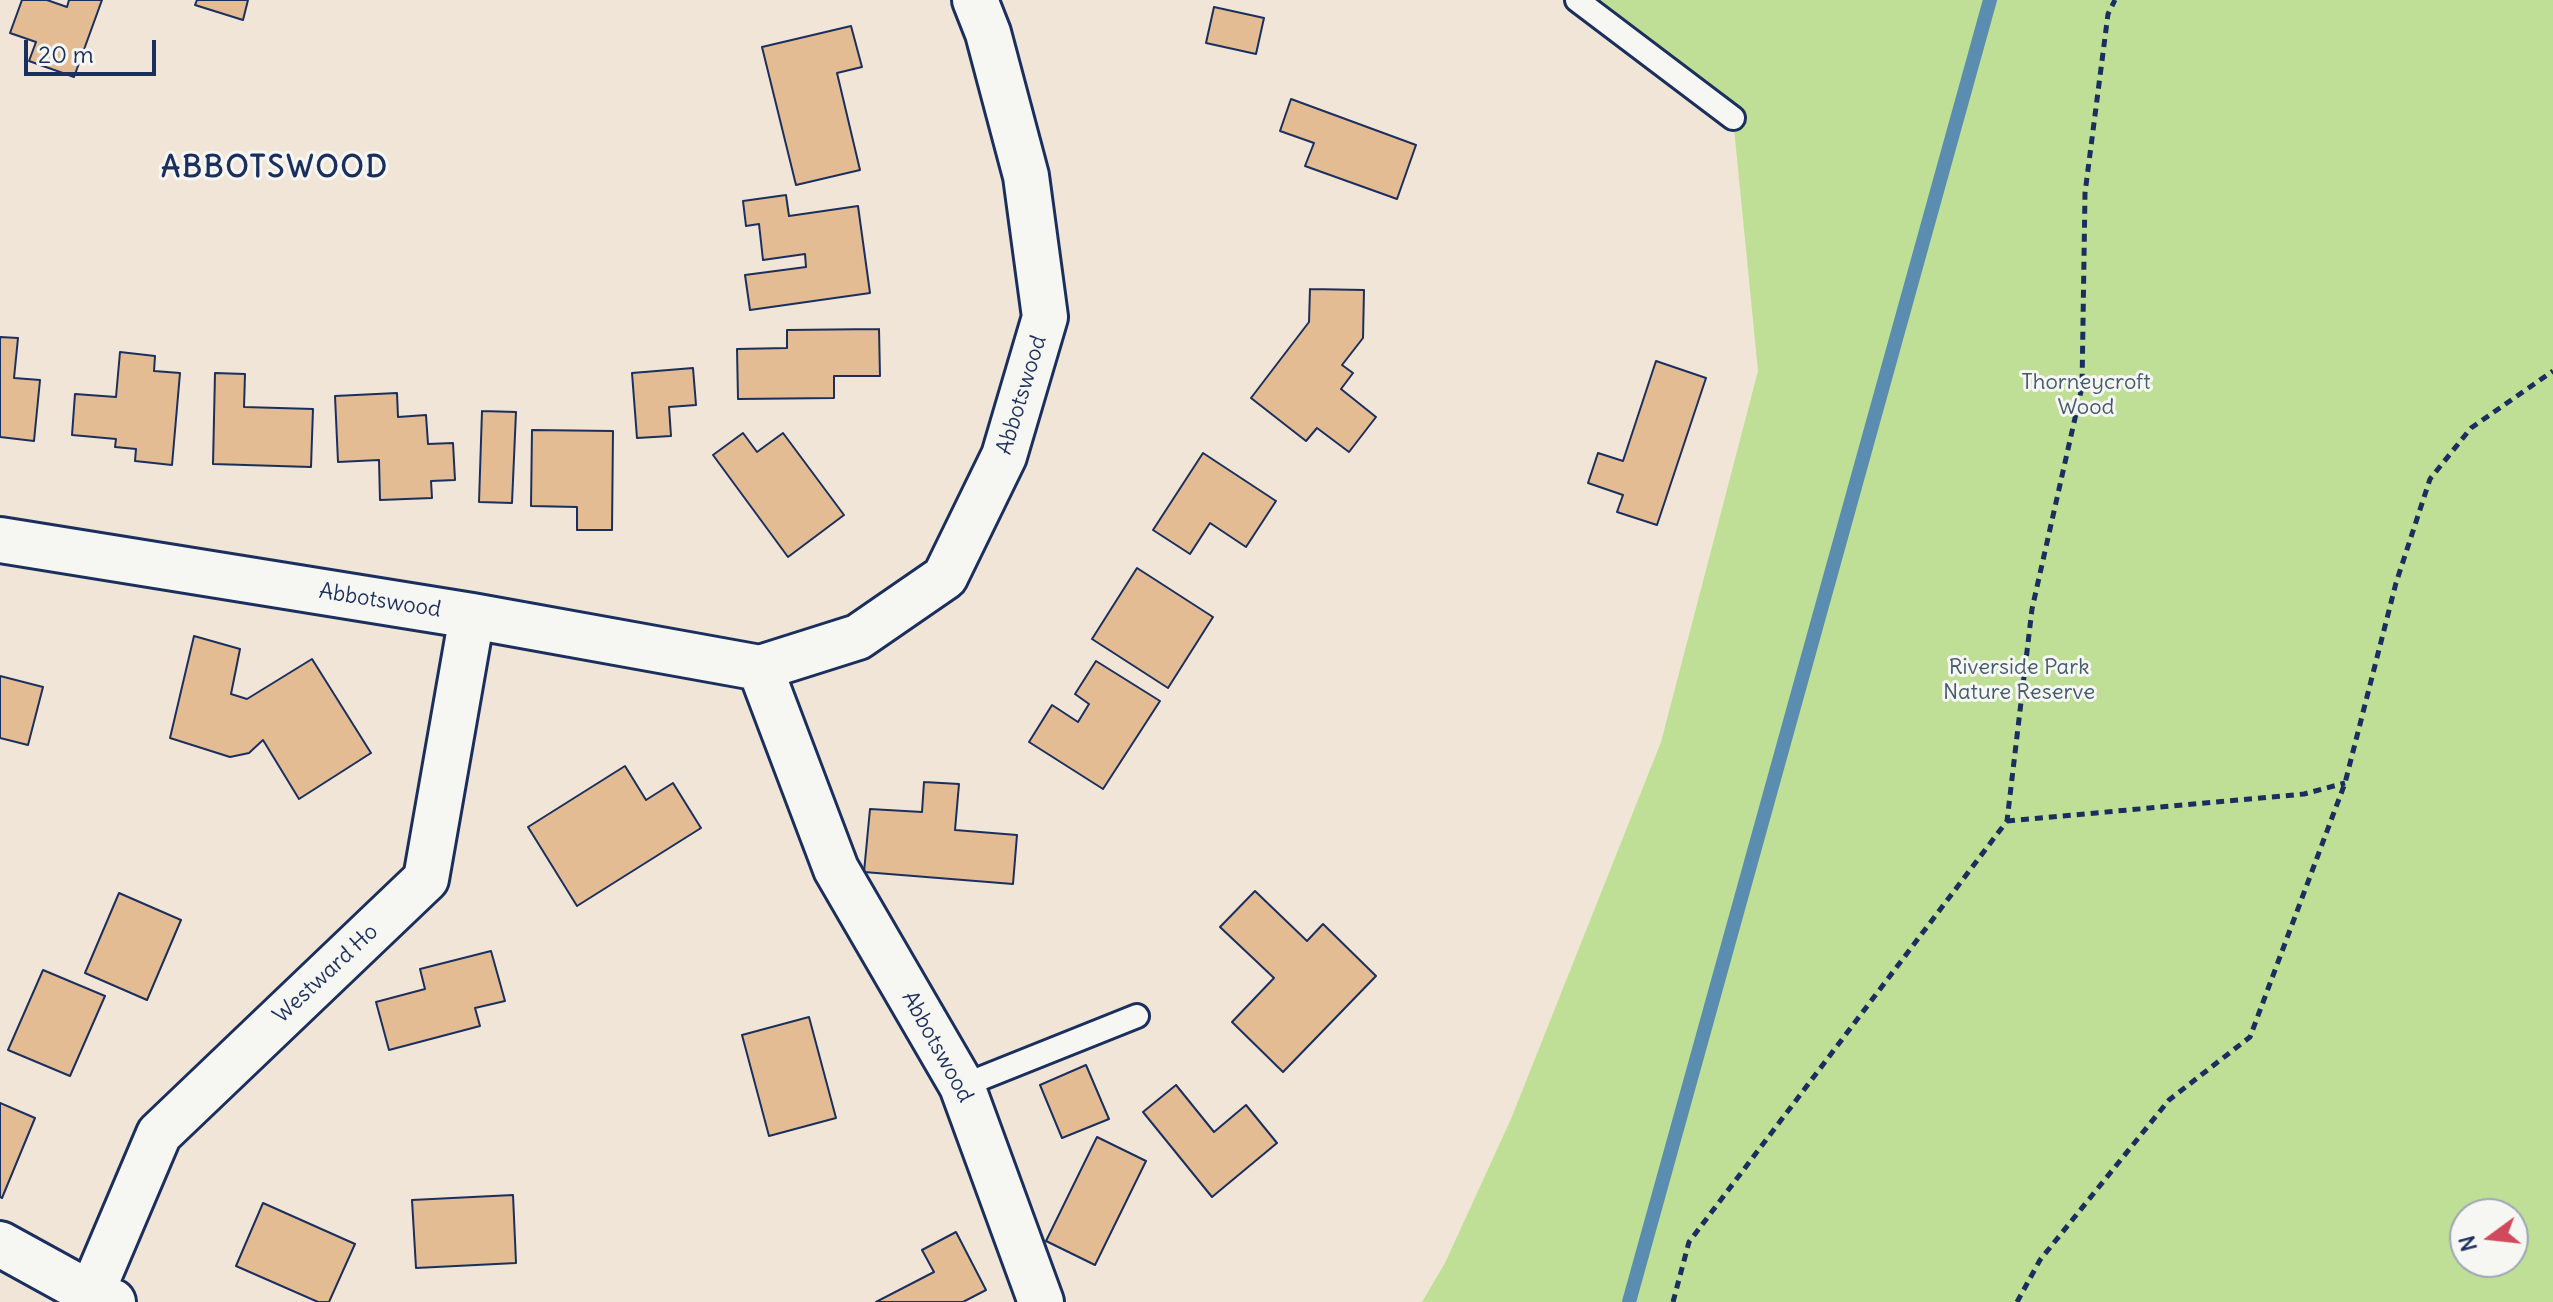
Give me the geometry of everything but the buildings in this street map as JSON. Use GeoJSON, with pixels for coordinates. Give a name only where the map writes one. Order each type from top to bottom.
{"type":"FeatureCollection","features":[{"type":"Feature","properties":{"kind":"street","name":"Abbotswood"},"geometry":{"type":"LineString","coordinates":[[0,540],[472,616],[760,668],[858,637],[945,577],[1004,456],[1045,317],[1026,176],[988,33],[975,0]]}},
{"type":"Feature","properties":{"kind":"street","name":"Westward Ho"},"geometry":{"type":"LineString","coordinates":[[0,1244],[102,1298],[159,1134],[426,879],[472,616]]}},
{"type":"Feature","properties":{"kind":"street","name":"Abbotswood"},"geometry":{"type":"LineString","coordinates":[[760,668],[836,869],[962,1086],[1041,1302]]}},
{"type":"Feature","properties":{"kind":"lane"},"geometry":{"type":"LineString","coordinates":[[1577,0],[1733,118]]}},
{"type":"Feature","properties":{"kind":"lane"},"geometry":{"type":"LineString","coordinates":[[962,1086],[1137,1016]]}},
{"type":"Feature","properties":{"kind":"path"},"geometry":{"type":"LineString","coordinates":[[1673,1302],[1689,1242],[2007,821],[2032,609],[2082,387],[2085,193],[2108,14],[2115,0]]}},
{"type":"Feature","properties":{"kind":"path"},"geometry":{"type":"LineString","coordinates":[[2017,1302],[2040,1260],[2169,1100],[2250,1037],[2345,783],[2396,583],[2430,479],[2471,428],[2553,371]]}},
{"type":"Feature","properties":{"kind":"path"},"geometry":{"type":"LineString","coordinates":[[2007,821],[2304,794],[2345,783]]}},
{"type":"Feature","properties":{"kind":"green space","name":"Riverside Park Nature Reserve"},"geometry":{"type":"Polygon","coordinates":[[[1576,0],[2553,0],[2553,1302],[1422,1302],[1445,1263],[1511,1119],[1661,742],[1758,371],[1733,118],[1589,23],[1576,0]]]}},
{"type":"Feature","properties":{"kind":"waterway"},"geometry":{"type":"LineString","coordinates":[[1629,1302],[1990,0]]}},
{"type":"Feature","properties":{"kind":"district","name":"ABBOTSWOOD"},"geometry":{"type":"Point","coordinates":[275,168]}},
{"type":"Feature","properties":{"kind":"park label","name":"Thorneycroft Wood"},"geometry":{"type":"Point","coordinates":[2086,396]}}]}
